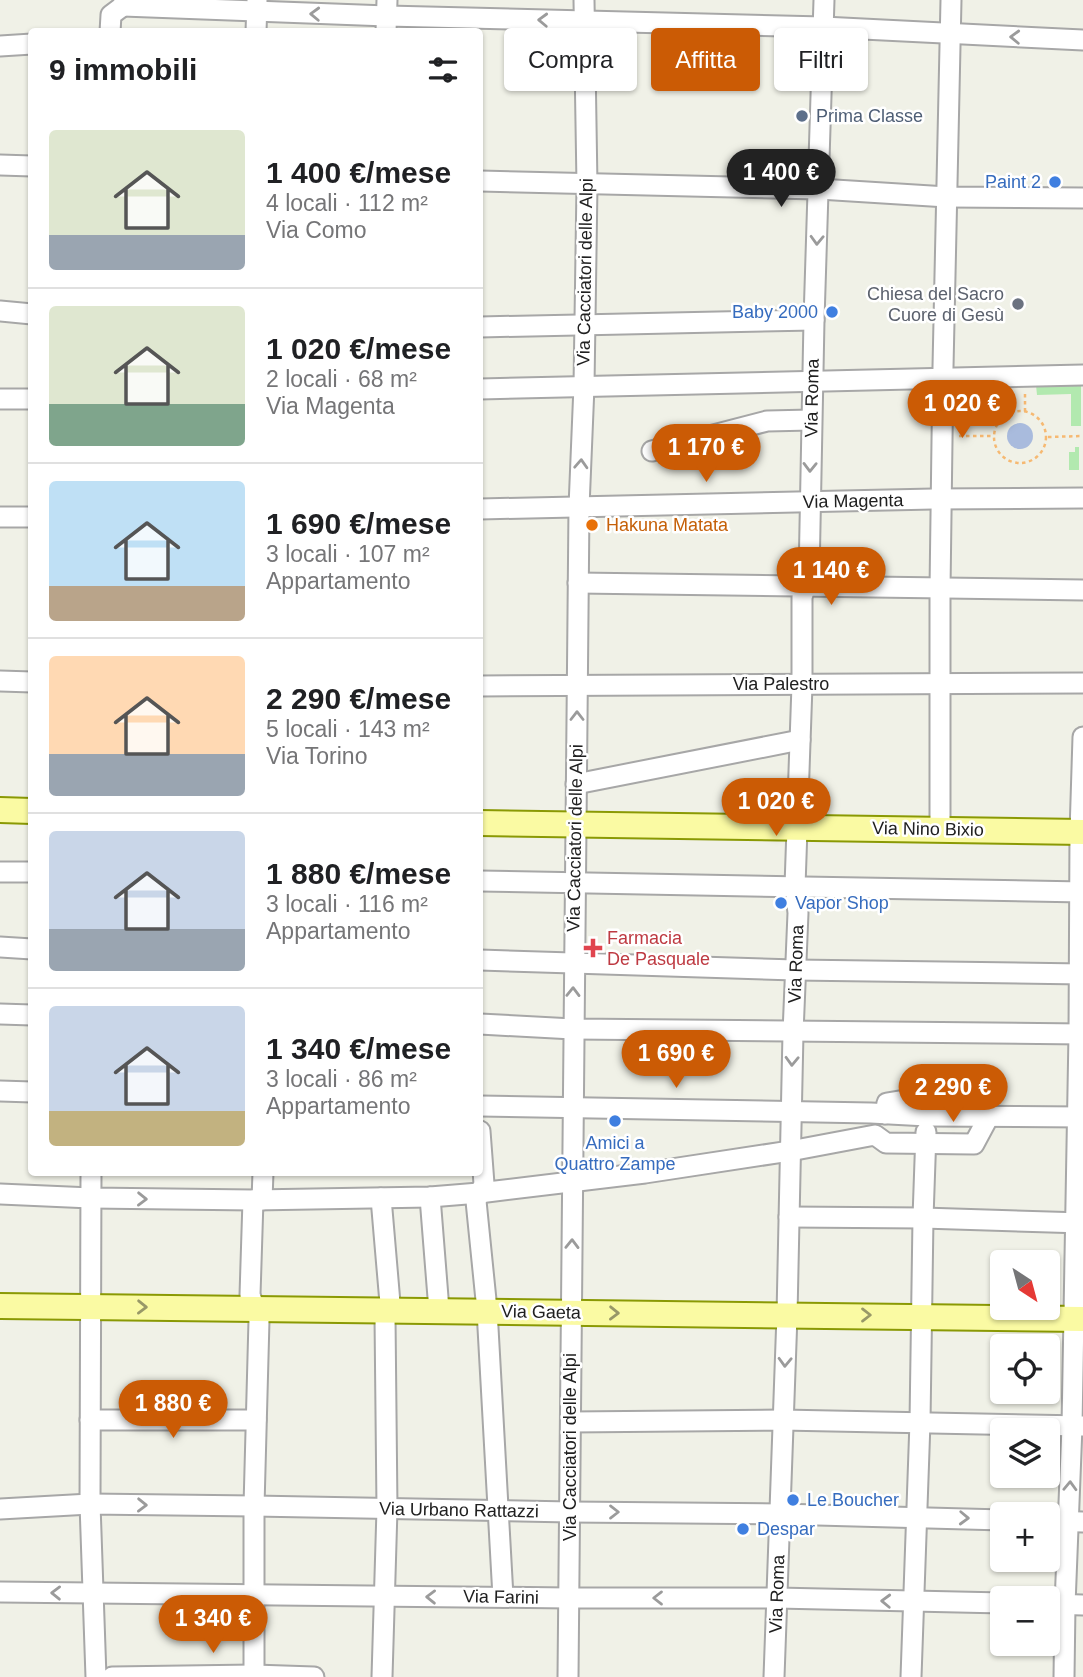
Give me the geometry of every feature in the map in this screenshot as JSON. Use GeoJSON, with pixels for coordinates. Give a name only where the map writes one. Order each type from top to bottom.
{"type":"FeatureCollection","features":[{"type":"Feature","properties":{"kind":"main road"},"geometry":{"type":"LineString","coordinates":[[0,810],[28,811]]}},
{"type":"Feature","properties":{"kind":"main road","name":"Via Nino Bixio"},"geometry":{"type":"LineString","coordinates":[[483,823],[1082,832]]}},
{"type":"Feature","properties":{"kind":"main road","name":"Via Gaeta"},"geometry":{"type":"LineString","coordinates":[[0,1306],[1078,1319]]}},
{"type":"Feature","properties":{"kind":"street","name":"Via Cacciatori delle Alpi"},"geometry":{"type":"LineString","coordinates":[[568,1677],[579,507],[587,185],[584,0]]}},
{"type":"Feature","properties":{"kind":"street","name":"Via Roma"},"geometry":{"type":"LineString","coordinates":[[774,1677],[798,913],[795,886],[802,684],[802,597],[808,577],[824,0]]}},
{"type":"Feature","properties":{"kind":"street"},"geometry":{"type":"LineString","coordinates":[[940,829],[940,375],[951,0]]}},
{"type":"Feature","properties":{"kind":"street"},"geometry":{"type":"LineString","coordinates":[[110,28],[111,15],[123,3],[257,14],[823,27],[1083,40]]}},
{"type":"Feature","properties":{"kind":"street"},"geometry":{"type":"LineString","coordinates":[[0,46],[28,44]]}},
{"type":"Feature","properties":{"kind":"street"},"geometry":{"type":"LineString","coordinates":[[0,165],[28,166]]}},
{"type":"Feature","properties":{"kind":"street"},"geometry":{"type":"LineString","coordinates":[[483,181],[819,189],[947,197],[1083,198]]}},
{"type":"Feature","properties":{"kind":"street"},"geometry":{"type":"LineString","coordinates":[[0,311],[28,314]]}},
{"type":"Feature","properties":{"kind":"street"},"geometry":{"type":"LineString","coordinates":[[483,327],[814,320]]}},
{"type":"Feature","properties":{"kind":"street"},"geometry":{"type":"LineString","coordinates":[[483,389],[813,382],[940,375],[1083,375]]}},
{"type":"Feature","properties":{"kind":"street"},"geometry":{"type":"LineString","coordinates":[[0,399],[28,399]]}},
{"type":"Feature","properties":{"kind":"street"},"geometry":{"type":"LineString","coordinates":[[652,451],[766,421],[811,420]]}},
{"type":"Feature","properties":{"kind":"street","name":"Via Magenta"},"geometry":{"type":"LineString","coordinates":[[483,509],[810,502],[939,503],[1083,498]]}},
{"type":"Feature","properties":{"kind":"street"},"geometry":{"type":"LineString","coordinates":[[0,517],[28,517]]}},
{"type":"Feature","properties":{"kind":"street"},"geometry":{"type":"LineString","coordinates":[[579,583],[1083,590]]}},
{"type":"Feature","properties":{"kind":"street"},"geometry":{"type":"LineString","coordinates":[[0,681],[28,681]]}},
{"type":"Feature","properties":{"kind":"street","name":"Via Palestro"},"geometry":{"type":"LineString","coordinates":[[483,685],[1083,683]]}},
{"type":"Feature","properties":{"kind":"street"},"geometry":{"type":"LineString","coordinates":[[1064,1677],[1065,1605],[1076,1522],[1078,1426],[1083,737]]}},
{"type":"Feature","properties":{"kind":"street"},"geometry":{"type":"LineString","coordinates":[[576,784],[800,740]]}},
{"type":"Feature","properties":{"kind":"street"},"geometry":{"type":"LineString","coordinates":[[0,872],[28,872]]}},
{"type":"Feature","properties":{"kind":"street"},"geometry":{"type":"LineString","coordinates":[[483,881],[1082,891]]}},
{"type":"Feature","properties":{"kind":"street"},"geometry":{"type":"LineString","coordinates":[[0,947],[28,949]]}},
{"type":"Feature","properties":{"kind":"street"},"geometry":{"type":"LineString","coordinates":[[483,960],[795,970],[1081,974]]}},
{"type":"Feature","properties":{"kind":"street"},"geometry":{"type":"LineString","coordinates":[[0,1014],[28,1015]]}},
{"type":"Feature","properties":{"kind":"street"},"geometry":{"type":"LineString","coordinates":[[483,1024],[573,1029],[1081,1034]]}},
{"type":"Feature","properties":{"kind":"street"},"geometry":{"type":"LineString","coordinates":[[927,1106],[953,1092],[974,1086],[993,1116]]}},
{"type":"Feature","properties":{"kind":"street"},"geometry":{"type":"LineString","coordinates":[[0,1091],[28,1092]]}},
{"type":"Feature","properties":{"kind":"street"},"geometry":{"type":"LineString","coordinates":[[483,1107],[878,1113],[887,1103],[993,1116],[1081,1116]]}},
{"type":"Feature","properties":{"kind":"street"},"geometry":{"type":"LineString","coordinates":[[911,1677],[927,1106]]}},
{"type":"Feature","properties":{"kind":"street"},"geometry":{"type":"LineString","coordinates":[[0,1194],[258,1200],[430,1197],[645,1173],[875,1135],[886,1143],[925,1149],[974,1144],[993,1116]]}},
{"type":"Feature","properties":{"kind":"street"},"geometry":{"type":"LineString","coordinates":[[483,1170],[484,1184],[476,1200],[487,1310],[503,1597]]}},
{"type":"Feature","properties":{"kind":"street"},"geometry":{"type":"LineString","coordinates":[[91,1176],[90,1504],[96,1677]]}},
{"type":"Feature","properties":{"kind":"street"},"geometry":{"type":"LineString","coordinates":[[254,1676],[254,1506],[259,1320],[250,1295],[262,1176]]}},
{"type":"Feature","properties":{"kind":"street"},"geometry":{"type":"LineString","coordinates":[[430,1197],[439,1310]]}},
{"type":"Feature","properties":{"kind":"street"},"geometry":{"type":"LineString","coordinates":[[381,1198],[390,1303],[386,1317],[387,1508],[383,1677]]}},
{"type":"Feature","properties":{"kind":"street"},"geometry":{"type":"LineString","coordinates":[[789,1217],[1080,1223]]}},
{"type":"Feature","properties":{"kind":"street"},"geometry":{"type":"LineString","coordinates":[[90,1420],[256,1420]]}},
{"type":"Feature","properties":{"kind":"street"},"geometry":{"type":"LineString","coordinates":[[571,1422],[782,1420],[1078,1426]]}},
{"type":"Feature","properties":{"kind":"street","name":"Via Urbano Rattazzi"},"geometry":{"type":"LineString","coordinates":[[0,1508],[90,1504],[990,1520]]}},
{"type":"Feature","properties":{"kind":"street","name":"Via Farini"},"geometry":{"type":"LineString","coordinates":[[0,1592],[777,1598],[990,1603]]}},
{"type":"Feature","properties":{"kind":"street"},"geometry":{"type":"LineString","coordinates":[[112,1677],[314,1677]]}},
{"type":"Feature","properties":{"kind":"path"},"geometry":{"type":"LineString","coordinates":[[1018,411],[1036,417],[1044,426],[1046,438],[1039,455],[1029,462],[1016,463],[1000,454],[994,436],[999,422],[1018,411]]}},
{"type":"Feature","properties":{"kind":"path"},"geometry":{"type":"LineString","coordinates":[[942,436],[994,436]]}},
{"type":"Feature","properties":{"kind":"path"},"geometry":{"type":"LineString","coordinates":[[1046,438],[1083,436]]}},
{"type":"Feature","properties":{"kind":"green space"},"geometry":{"type":"Polygon","coordinates":[[[1006,384],[1006,393],[960,394],[960,385],[1006,384]]]}},
{"type":"Feature","properties":{"kind":"green space"},"geometry":{"type":"Polygon","coordinates":[[[1036,385],[1081,385],[1081,426],[1071,426],[1071,394],[1037,395],[1036,385]]]}},
{"type":"Feature","properties":{"kind":"green space"},"geometry":{"type":"Polygon","coordinates":[[[1075,447],[1079,447],[1079,470],[1069,470],[1069,452],[1075,452],[1075,447]]]}},
{"type":"Feature","properties":{"kind":"water"},"geometry":{"type":"Polygon","coordinates":[[[1020,423],[1029,427],[1033,436],[1029,445],[1020,449],[1011,445],[1007,436],[1011,427],[1020,423]]]}},
{"type":"Feature","properties":{"kind":"place","name":"Prima Classe"},"geometry":{"type":"Point","coordinates":[802,116]}},
{"type":"Feature","properties":{"kind":"place","name":"Paint 2"},"geometry":{"type":"Point","coordinates":[1055,182]}},
{"type":"Feature","properties":{"kind":"place","name":"Chiesa del Sacro Cuore di Gesù"},"geometry":{"type":"Point","coordinates":[1018,304]}},
{"type":"Feature","properties":{"kind":"place","name":"Baby 2000"},"geometry":{"type":"Point","coordinates":[832,312]}},
{"type":"Feature","properties":{"kind":"place","name":"Hakuna Matata"},"geometry":{"type":"Point","coordinates":[592,525]}},
{"type":"Feature","properties":{"kind":"place","name":"Vapor Shop"},"geometry":{"type":"Point","coordinates":[781,903]}},
{"type":"Feature","properties":{"kind":"place","name":"Farmacia De Pasquale"},"geometry":{"type":"Point","coordinates":[593,948]}},
{"type":"Feature","properties":{"kind":"place","name":"Amici a Quattro Zampe"},"geometry":{"type":"Point","coordinates":[615,1121]}},
{"type":"Feature","properties":{"kind":"place","name":"Le Boucher"},"geometry":{"type":"Point","coordinates":[793,1500]}},
{"type":"Feature","properties":{"kind":"place","name":"Despar"},"geometry":{"type":"Point","coordinates":[743,1529]}}]}
